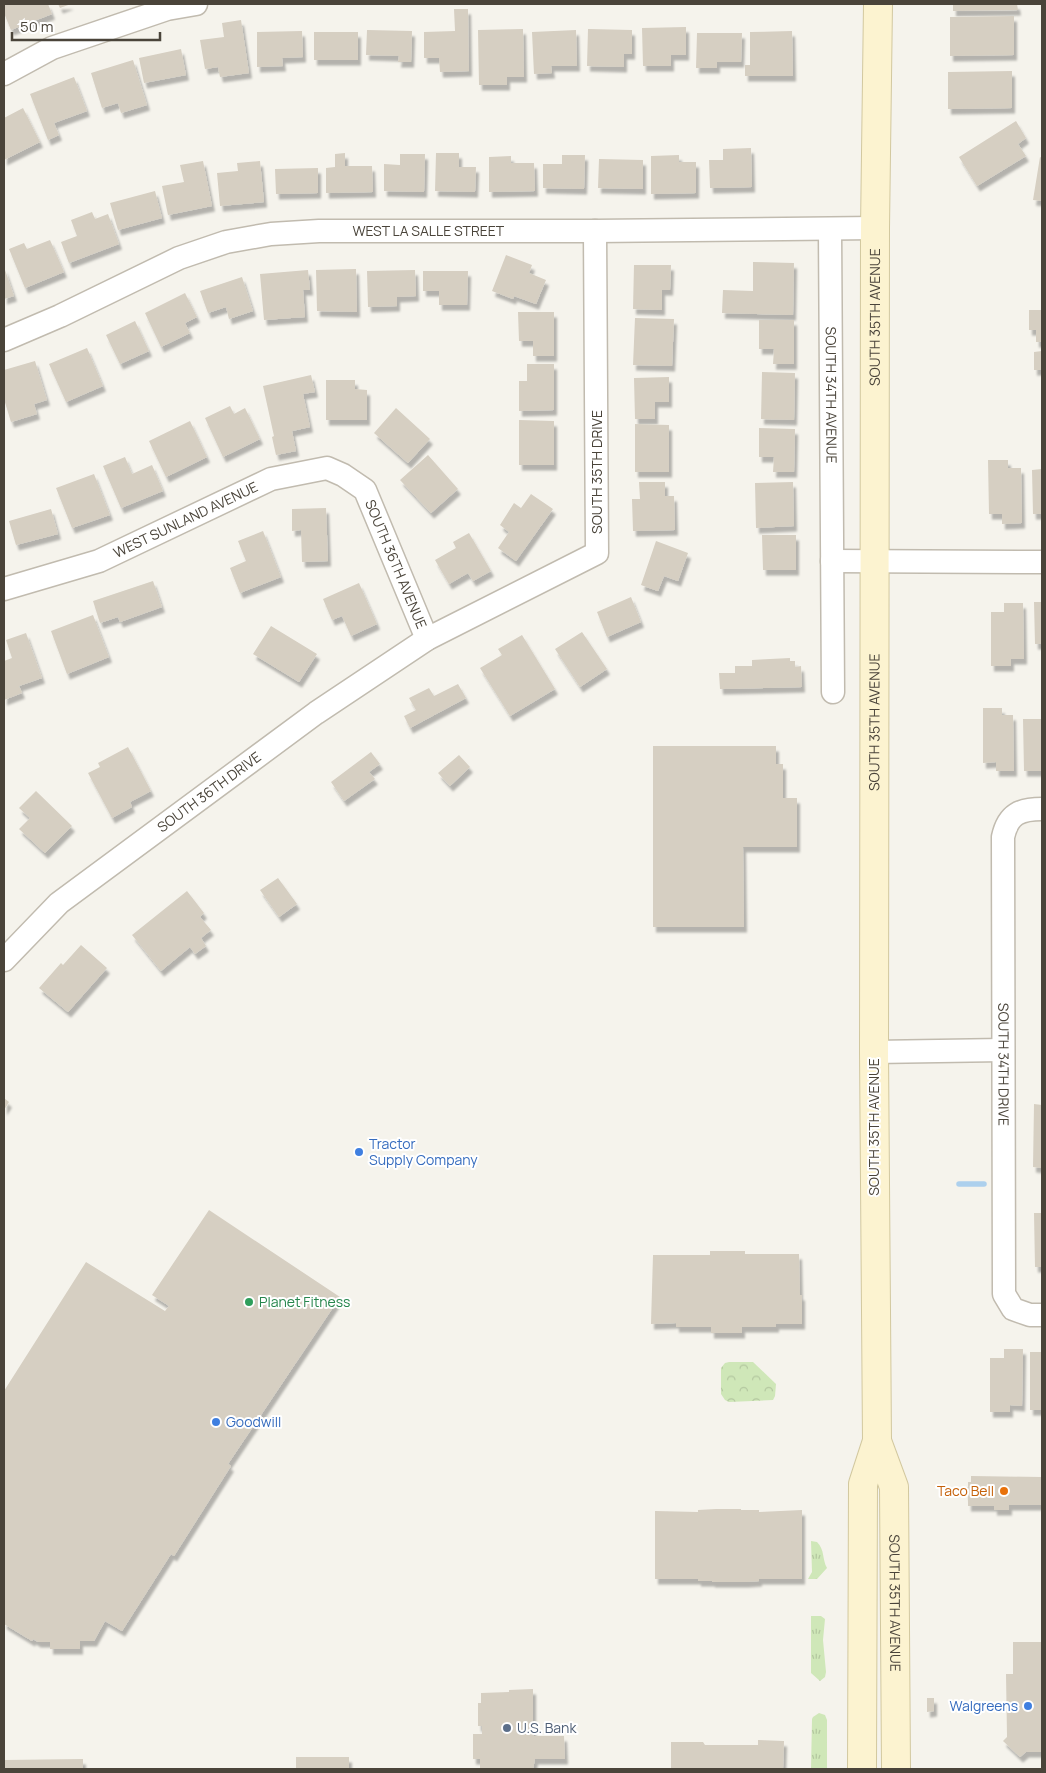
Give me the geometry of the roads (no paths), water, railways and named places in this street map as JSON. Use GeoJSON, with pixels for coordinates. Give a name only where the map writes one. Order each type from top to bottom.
{"type":"FeatureCollection","features":[{"type":"Feature","properties":{"kind":"main road","name":"SOUTH 35TH AVENUE"},"geometry":{"type":"LineString","coordinates":[[862,1769],[863,1484],[877,1441],[874,1052],[875,228],[878,4]]}},
{"type":"Feature","properties":{"kind":"main road","name":"SOUTH 35TH AVENUE"},"geometry":{"type":"LineString","coordinates":[[877,1441],[894,1487],[896,1769]]}},
{"type":"Feature","properties":{"kind":"street"},"geometry":{"type":"LineString","coordinates":[[4,74],[52,48],[167,9],[196,4]]}},
{"type":"Feature","properties":{"kind":"street","name":"WEST LA SALLE STREET"},"geometry":{"type":"LineString","coordinates":[[4,340],[60,316],[179,258],[226,242],[271,234],[319,231],[875,228]]}},
{"type":"Feature","properties":{"kind":"street","name":"SOUTH 34TH AVENUE"},"geometry":{"type":"LineString","coordinates":[[830,229],[832,692]]}},
{"type":"Feature","properties":{"kind":"street","name":"SOUTH 35TH DRIVE"},"geometry":{"type":"LineString","coordinates":[[427,639],[598,552],[595,231]]}},
{"type":"Feature","properties":{"kind":"street","name":"WEST SUNLAND AVENUE"},"geometry":{"type":"LineString","coordinates":[[4,589],[99,561],[271,479],[327,468],[343,474],[366,490]]}},
{"type":"Feature","properties":{"kind":"street","name":"SOUTH 36TH AVENUE"},"geometry":{"type":"LineString","coordinates":[[366,490],[427,639]]}},
{"type":"Feature","properties":{"kind":"street"},"geometry":{"type":"LineString","coordinates":[[832,561],[1042,562]]}},
{"type":"Feature","properties":{"kind":"street","name":"SOUTH 36TH DRIVE"},"geometry":{"type":"LineString","coordinates":[[4,960],[59,903],[316,713],[427,639]]}},
{"type":"Feature","properties":{"kind":"street","name":"SOUTH 34TH DRIVE"},"geometry":{"type":"LineString","coordinates":[[1042,810],[1019,812],[1010,819],[1003,837],[1004,1294],[1014,1309],[1030,1315],[1042,1315]]}},
{"type":"Feature","properties":{"kind":"street"},"geometry":{"type":"LineString","coordinates":[[874,1052],[1003,1050]]}},
{"type":"Feature","properties":{"kind":"waterway"},"geometry":{"type":"LineString","coordinates":[[959,1184],[984,1184]]}},
{"type":"Feature","properties":{"kind":"place","name":"Tractor Supply Company"},"geometry":{"type":"Point","coordinates":[359,1152]}},
{"type":"Feature","properties":{"kind":"place","name":"Planet Fitness"},"geometry":{"type":"Point","coordinates":[249,1302]}},
{"type":"Feature","properties":{"kind":"place","name":"Goodwill"},"geometry":{"type":"Point","coordinates":[216,1422]}},
{"type":"Feature","properties":{"kind":"place","name":"Taco Bell"},"geometry":{"type":"Point","coordinates":[1004,1491]}},
{"type":"Feature","properties":{"kind":"place","name":"Walgreens"},"geometry":{"type":"Point","coordinates":[1028,1706]}},
{"type":"Feature","properties":{"kind":"place","name":"U.S. Bank"},"geometry":{"type":"Point","coordinates":[507,1728]}}]}
